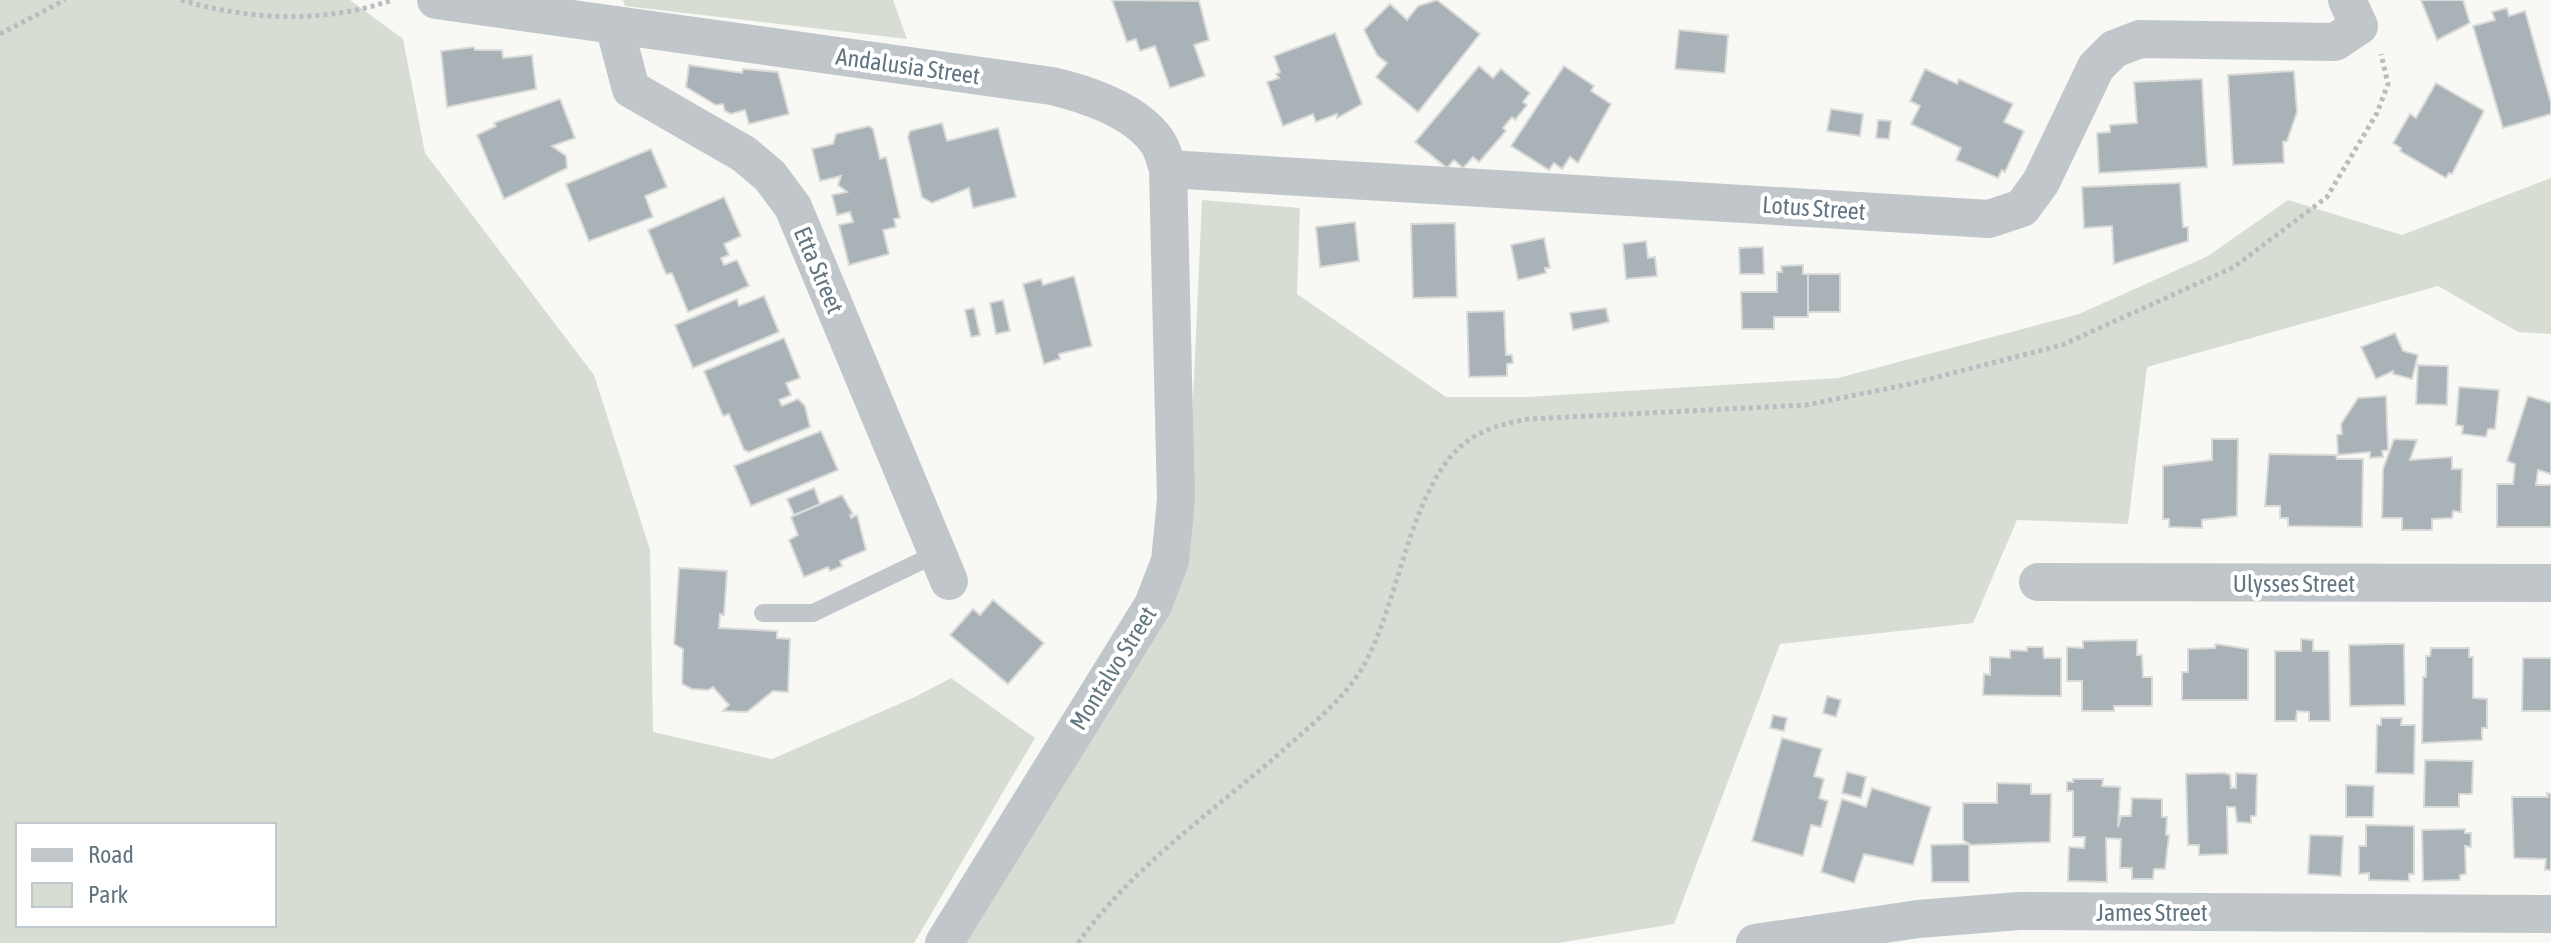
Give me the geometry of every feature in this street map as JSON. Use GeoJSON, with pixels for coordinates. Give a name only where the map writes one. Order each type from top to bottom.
{"type":"FeatureCollection","features":[{"type":"Feature","properties":{"kind":"street","name":"Andalusia Street"},"geometry":{"type":"LineString","coordinates":[[436,0],[1052,86],[1081,93],[1135,122],[1157,140],[1168,169]]}},
{"type":"Feature","properties":{"kind":"street","name":"Lotus Street"},"geometry":{"type":"LineString","coordinates":[[1168,169],[1989,219],[2022,208],[2041,182],[2096,67],[2114,49],[2140,39],[2335,42],[2353,13]]}},
{"type":"Feature","properties":{"kind":"street","name":"Etta Street"},"geometry":{"type":"LineString","coordinates":[[614,25],[631,89],[744,154],[770,176],[793,207],[944,567]]}},
{"type":"Feature","properties":{"kind":"street","name":"Montalvo Street"},"geometry":{"type":"LineString","coordinates":[[944,943],[1153,605],[1170,561],[1176,500],[1168,169]]}},
{"type":"Feature","properties":{"kind":"street","name":"Ulysses Street"},"geometry":{"type":"LineString","coordinates":[[2038,582],[2551,583]]}},
{"type":"Feature","properties":{"kind":"street","name":"James Street"},"geometry":{"type":"LineString","coordinates":[[1755,943],[1918,919],[2019,911],[2551,914]]}},
{"type":"Feature","properties":{"kind":"lane"},"geometry":{"type":"LineString","coordinates":[[763,613],[813,613],[944,567]]}},
{"type":"Feature","properties":{"kind":"path"},"geometry":{"type":"LineString","coordinates":[[0,34],[65,0]]}},
{"type":"Feature","properties":{"kind":"path"},"geometry":{"type":"LineString","coordinates":[[181,0],[224,13],[312,17],[371,7],[392,0]]}},
{"type":"Feature","properties":{"kind":"path"},"geometry":{"type":"LineString","coordinates":[[1078,943],[1128,885],[1328,711],[1360,671],[1380,634],[1430,485],[1448,458],[1470,438],[1499,424],[1529,419],[1806,405],[1910,384],[2062,345],[2234,267],[2327,197],[2377,113],[2388,84],[2385,58],[2353,13]]}},
{"type":"Feature","properties":{"kind":"green space"},"geometry":{"type":"Polygon","coordinates":[[[0,0],[350,0],[403,39],[425,153],[594,375],[650,550],[653,732],[772,759],[915,697],[951,678],[1035,738],[914,943],[0,943],[0,0]]]}},
{"type":"Feature","properties":{"kind":"green space"},"geometry":{"type":"Polygon","coordinates":[[[623,0],[893,0],[907,39],[625,6],[623,0]]]}},
{"type":"Feature","properties":{"kind":"green space"},"geometry":{"type":"Polygon","coordinates":[[[2551,178],[2551,334],[2518,332],[2438,286],[2147,367],[2128,524],[2017,520],[1973,623],[1780,644],[1674,924],[1558,943],[961,943],[1188,514],[1202,200],[1300,208],[1297,294],[1446,397],[1527,397],[1838,378],[2079,314],[2208,256],[2288,200],[2402,235],[2551,178]]]}},
{"type":"Feature","properties":{"kind":"building"},"geometry":{"type":"Polygon","coordinates":[[[1112,0],[1199,1],[1209,40],[1194,45],[1205,76],[1170,88],[1155,46],[1140,51],[1136,39],[1127,42],[1112,0]]]}},
{"type":"Feature","properties":{"kind":"building"},"geometry":{"type":"Polygon","coordinates":[[[1437,0],[1480,34],[1418,112],[1376,77],[1387,63],[1377,55],[1364,30],[1390,4],[1407,20],[1418,6],[1437,0]]]}},
{"type":"Feature","properties":{"kind":"building"},"geometry":{"type":"Polygon","coordinates":[[[2421,0],[2463,0],[2470,23],[2437,40],[2421,0]]]}},
{"type":"Feature","properties":{"kind":"building"},"geometry":{"type":"Polygon","coordinates":[[[2507,8],[2509,16],[2525,11],[2551,103],[2551,114],[2503,128],[2473,26],[2495,20],[2492,12],[2507,8]]]}},
{"type":"Feature","properties":{"kind":"building"},"geometry":{"type":"Polygon","coordinates":[[[1679,30],[1728,35],[1725,73],[1675,69],[1679,30]]]}},
{"type":"Feature","properties":{"kind":"building"},"geometry":{"type":"Polygon","coordinates":[[[1335,33],[1362,104],[1337,118],[1337,114],[1316,122],[1313,114],[1283,126],[1267,82],[1279,78],[1274,56],[1335,33]]]}},
{"type":"Feature","properties":{"kind":"building"},"geometry":{"type":"Polygon","coordinates":[[[474,47],[475,50],[502,50],[503,58],[532,55],[536,89],[447,107],[441,51],[474,47]]]}},
{"type":"Feature","properties":{"kind":"building"},"geometry":{"type":"Polygon","coordinates":[[[689,65],[742,73],[743,69],[778,72],[789,114],[749,124],[745,110],[731,114],[725,111],[723,104],[716,105],[686,87],[689,65]]]}},
{"type":"Feature","properties":{"kind":"building"},"geometry":{"type":"Polygon","coordinates":[[[1479,66],[1493,78],[1501,69],[1530,93],[1523,102],[1527,105],[1515,120],[1512,117],[1503,128],[1506,131],[1479,162],[1473,157],[1463,168],[1454,160],[1447,168],[1415,142],[1479,66]]]}},
{"type":"Feature","properties":{"kind":"building"},"geometry":{"type":"Polygon","coordinates":[[[1564,66],[1594,86],[1591,91],[1611,104],[1578,163],[1570,157],[1562,169],[1554,163],[1549,170],[1511,146],[1564,66]]]}},
{"type":"Feature","properties":{"kind":"building"},"geometry":{"type":"Polygon","coordinates":[[[1925,69],[1957,84],[1959,79],[2013,104],[2004,122],[2024,131],[2005,172],[2002,170],[1998,178],[1956,160],[1961,148],[1911,124],[1920,106],[1910,101],[1925,69]]]}},
{"type":"Feature","properties":{"kind":"building"},"geometry":{"type":"Polygon","coordinates":[[[2294,71],[2297,112],[2287,141],[2283,142],[2284,163],[2233,165],[2228,75],[2294,71]]]}},
{"type":"Feature","properties":{"kind":"building"},"geometry":{"type":"Polygon","coordinates":[[[2202,79],[2207,167],[2099,173],[2097,133],[2110,132],[2110,125],[2137,123],[2134,82],[2202,79]]]}},
{"type":"Feature","properties":{"kind":"building"},"geometry":{"type":"Polygon","coordinates":[[[2436,83],[2484,111],[2452,174],[2449,173],[2446,178],[2400,151],[2401,148],[2393,143],[2410,114],[2416,118],[2436,83]]]}},
{"type":"Feature","properties":{"kind":"building"},"geometry":{"type":"Polygon","coordinates":[[[560,99],[575,138],[552,146],[566,156],[567,168],[504,199],[477,135],[496,126],[494,123],[560,99]]]}},
{"type":"Feature","properties":{"kind":"building"},"geometry":{"type":"Polygon","coordinates":[[[1831,109],[1863,114],[1860,136],[1827,131],[1831,109]]]}},
{"type":"Feature","properties":{"kind":"building"},"geometry":{"type":"Polygon","coordinates":[[[1878,120],[1891,121],[1889,139],[1876,138],[1878,120]]]}},
{"type":"Feature","properties":{"kind":"building"},"geometry":{"type":"Polygon","coordinates":[[[942,123],[947,141],[998,128],[1016,197],[973,208],[969,188],[932,203],[922,197],[908,137],[910,131],[942,123]]]}},
{"type":"Feature","properties":{"kind":"building"},"geometry":{"type":"Polygon","coordinates":[[[869,126],[873,129],[880,159],[886,157],[900,218],[894,219],[896,227],[883,230],[889,254],[849,265],[839,225],[853,222],[850,212],[837,215],[832,195],[847,192],[838,185],[841,176],[820,181],[812,149],[833,144],[836,134],[869,126]]]}},
{"type":"Feature","properties":{"kind":"building"},"geometry":{"type":"Polygon","coordinates":[[[651,149],[667,187],[645,196],[653,217],[589,241],[566,184],[651,149]]]}},
{"type":"Feature","properties":{"kind":"building"},"geometry":{"type":"Polygon","coordinates":[[[2180,183],[2183,227],[2188,227],[2188,241],[2114,264],[2112,226],[2084,228],[2082,187],[2180,183]]]}},
{"type":"Feature","properties":{"kind":"building"},"geometry":{"type":"Polygon","coordinates":[[[724,197],[741,236],[724,244],[729,255],[721,258],[724,265],[737,260],[749,286],[688,312],[672,273],[666,274],[648,230],[724,197]]]}},
{"type":"Feature","properties":{"kind":"building"},"geometry":{"type":"Polygon","coordinates":[[[1355,222],[1359,261],[1320,267],[1316,227],[1355,222]]]}},
{"type":"Feature","properties":{"kind":"building"},"geometry":{"type":"Polygon","coordinates":[[[1455,223],[1457,297],[1413,298],[1411,224],[1455,223]]]}},
{"type":"Feature","properties":{"kind":"building"},"geometry":{"type":"Polygon","coordinates":[[[1544,238],[1550,268],[1545,268],[1546,273],[1518,280],[1511,245],[1544,238]]]}},
{"type":"Feature","properties":{"kind":"building"},"geometry":{"type":"Polygon","coordinates":[[[1646,241],[1648,258],[1655,257],[1657,276],[1626,279],[1623,244],[1646,241]]]}},
{"type":"Feature","properties":{"kind":"building"},"geometry":{"type":"Polygon","coordinates":[[[1763,247],[1764,274],[1740,274],[1739,248],[1763,247]]]}},
{"type":"Feature","properties":{"kind":"building"},"geometry":{"type":"Polygon","coordinates":[[[1803,265],[1803,274],[1808,274],[1808,317],[1774,317],[1774,329],[1742,329],[1741,292],[1777,292],[1777,272],[1782,272],[1781,266],[1803,265]]]}},
{"type":"Feature","properties":{"kind":"building"},"geometry":{"type":"Polygon","coordinates":[[[1808,274],[1840,274],[1840,312],[1808,312],[1808,274]]]}},
{"type":"Feature","properties":{"kind":"building"},"geometry":{"type":"Polygon","coordinates":[[[1074,276],[1092,346],[1059,354],[1060,359],[1044,364],[1023,284],[1041,279],[1043,285],[1074,276]]]}},
{"type":"Feature","properties":{"kind":"building"},"geometry":{"type":"Polygon","coordinates":[[[764,296],[779,332],[693,368],[675,325],[737,299],[739,306],[764,296]]]}},
{"type":"Feature","properties":{"kind":"building"},"geometry":{"type":"Polygon","coordinates":[[[1003,300],[1010,331],[996,334],[990,303],[1003,300]]]}},
{"type":"Feature","properties":{"kind":"building"},"geometry":{"type":"Polygon","coordinates":[[[974,308],[980,335],[971,337],[965,310],[974,308]]]}},
{"type":"Feature","properties":{"kind":"building"},"geometry":{"type":"Polygon","coordinates":[[[1606,308],[1609,322],[1573,330],[1570,313],[1606,308]]]}},
{"type":"Feature","properties":{"kind":"building"},"geometry":{"type":"Polygon","coordinates":[[[1504,311],[1506,355],[1512,355],[1513,363],[1507,364],[1507,376],[1469,377],[1467,312],[1504,311]]]}},
{"type":"Feature","properties":{"kind":"building"},"geometry":{"type":"Polygon","coordinates":[[[2395,333],[2403,351],[2418,355],[2412,379],[2393,374],[2393,371],[2376,379],[2361,347],[2395,333]]]}},
{"type":"Feature","properties":{"kind":"building"},"geometry":{"type":"Polygon","coordinates":[[[784,338],[800,378],[786,383],[791,395],[779,400],[782,406],[798,399],[805,406],[810,427],[749,452],[744,450],[729,414],[723,416],[704,371],[784,338]]]}},
{"type":"Feature","properties":{"kind":"building"},"geometry":{"type":"Polygon","coordinates":[[[2418,365],[2448,366],[2447,405],[2416,404],[2418,365]]]}},
{"type":"Feature","properties":{"kind":"building"},"geometry":{"type":"Polygon","coordinates":[[[2459,387],[2499,390],[2495,429],[2488,429],[2486,437],[2462,434],[2463,426],[2456,425],[2459,387]]]}},
{"type":"Feature","properties":{"kind":"building"},"geometry":{"type":"Polygon","coordinates":[[[2386,396],[2388,450],[2382,451],[2383,457],[2370,458],[2370,452],[2338,455],[2337,435],[2342,434],[2341,424],[2358,398],[2386,396]]]}},
{"type":"Feature","properties":{"kind":"building"},"geometry":{"type":"Polygon","coordinates":[[[2528,396],[2551,403],[2551,474],[2538,470],[2536,485],[2551,485],[2551,527],[2497,527],[2497,484],[2513,484],[2515,464],[2507,461],[2528,396]]]}},
{"type":"Feature","properties":{"kind":"building"},"geometry":{"type":"Polygon","coordinates":[[[821,431],[838,470],[751,506],[734,466],[821,431]]]}},
{"type":"Feature","properties":{"kind":"building"},"geometry":{"type":"Polygon","coordinates":[[[2212,439],[2238,439],[2237,516],[2202,520],[2202,528],[2169,527],[2169,519],[2163,519],[2163,466],[2212,460],[2212,439]]]}},
{"type":"Feature","properties":{"kind":"building"},"geometry":{"type":"Polygon","coordinates":[[[2394,439],[2417,440],[2410,460],[2452,457],[2452,469],[2462,469],[2461,512],[2453,511],[2452,518],[2432,519],[2432,530],[2402,530],[2402,518],[2382,518],[2383,469],[2394,439]]]}},
{"type":"Feature","properties":{"kind":"building"},"geometry":{"type":"Polygon","coordinates":[[[2269,454],[2336,455],[2337,459],[2363,459],[2362,527],[2288,526],[2288,518],[2280,518],[2280,506],[2265,506],[2269,454]]]}},
{"type":"Feature","properties":{"kind":"building"},"geometry":{"type":"Polygon","coordinates":[[[814,488],[820,504],[794,515],[787,499],[814,488]]]}},
{"type":"Feature","properties":{"kind":"building"},"geometry":{"type":"Polygon","coordinates":[[[842,495],[853,514],[851,518],[857,515],[866,550],[840,561],[842,566],[830,571],[828,567],[804,577],[789,540],[798,535],[791,517],[842,495]]]}},
{"type":"Feature","properties":{"kind":"building"},"geometry":{"type":"Polygon","coordinates":[[[679,568],[727,571],[724,615],[720,614],[719,628],[777,631],[777,638],[790,639],[788,692],[773,691],[747,712],[723,711],[729,705],[713,687],[708,690],[692,689],[682,684],[683,649],[674,644],[679,568]]]}},
{"type":"Feature","properties":{"kind":"building"},"geometry":{"type":"Polygon","coordinates":[[[993,600],[1044,643],[1008,684],[950,635],[973,609],[980,615],[993,600]]]}},
{"type":"Feature","properties":{"kind":"building"},"geometry":{"type":"Polygon","coordinates":[[[2301,639],[2313,640],[2313,651],[2329,651],[2330,721],[2309,721],[2309,712],[2297,711],[2296,721],[2275,721],[2275,651],[2301,651],[2301,639]]]}},
{"type":"Feature","properties":{"kind":"building"},"geometry":{"type":"Polygon","coordinates":[[[2137,640],[2137,655],[2142,655],[2143,677],[2152,677],[2152,706],[2114,706],[2114,711],[2082,711],[2082,681],[2067,681],[2067,647],[2083,648],[2083,641],[2137,640]]]}},
{"type":"Feature","properties":{"kind":"building"},"geometry":{"type":"Polygon","coordinates":[[[2216,644],[2248,649],[2248,700],[2182,700],[2182,672],[2188,672],[2188,649],[2215,648],[2216,644]]]}},
{"type":"Feature","properties":{"kind":"building"},"geometry":{"type":"Polygon","coordinates":[[[2404,644],[2405,705],[2350,706],[2349,645],[2404,644]]]}},
{"type":"Feature","properties":{"kind":"building"},"geometry":{"type":"Polygon","coordinates":[[[2027,647],[2043,647],[2044,658],[2061,658],[2061,696],[1983,695],[1984,674],[1990,675],[1990,657],[2010,658],[2010,650],[2027,651],[2027,647]]]}},
{"type":"Feature","properties":{"kind":"building"},"geometry":{"type":"Polygon","coordinates":[[[2431,648],[2469,648],[2469,657],[2473,657],[2473,698],[2487,699],[2487,728],[2482,728],[2482,740],[2422,743],[2423,677],[2426,677],[2426,656],[2430,656],[2431,648]]]}},
{"type":"Feature","properties":{"kind":"building"},"geometry":{"type":"Polygon","coordinates":[[[2523,658],[2551,658],[2551,711],[2522,711],[2523,658]]]}},
{"type":"Feature","properties":{"kind":"building"},"geometry":{"type":"Polygon","coordinates":[[[1827,696],[1841,700],[1836,717],[1823,713],[1827,696]]]}},
{"type":"Feature","properties":{"kind":"building"},"geometry":{"type":"Polygon","coordinates":[[[1773,715],[1787,718],[1784,731],[1770,728],[1773,715]]]}},
{"type":"Feature","properties":{"kind":"building"},"geometry":{"type":"Polygon","coordinates":[[[2381,718],[2402,718],[2401,725],[2415,725],[2414,774],[2376,773],[2377,725],[2381,725],[2381,718]]]}},
{"type":"Feature","properties":{"kind":"building"},"geometry":{"type":"Polygon","coordinates":[[[1782,738],[1822,749],[1814,776],[1824,779],[1819,798],[1828,801],[1821,827],[1811,825],[1803,856],[1752,841],[1782,738]]]}},
{"type":"Feature","properties":{"kind":"building"},"geometry":{"type":"Polygon","coordinates":[[[2425,760],[2473,761],[2472,794],[2459,794],[2459,807],[2424,807],[2425,760]]]}},
{"type":"Feature","properties":{"kind":"building"},"geometry":{"type":"Polygon","coordinates":[[[1847,772],[1866,777],[1861,798],[1842,793],[1847,772]]]}},
{"type":"Feature","properties":{"kind":"building"},"geometry":{"type":"Polygon","coordinates":[[[2236,773],[2257,774],[2256,816],[2251,816],[2251,823],[2237,822],[2235,807],[2227,807],[2228,854],[2199,855],[2199,845],[2188,845],[2186,774],[2230,775],[2231,788],[2236,788],[2236,773]]]}},
{"type":"Feature","properties":{"kind":"building"},"geometry":{"type":"Polygon","coordinates":[[[2073,779],[2103,779],[2102,786],[2120,787],[2118,827],[2121,816],[2131,816],[2132,798],[2162,799],[2162,817],[2167,817],[2166,835],[2169,835],[2165,869],[2154,869],[2153,879],[2132,879],[2132,868],[2120,868],[2121,839],[2106,838],[2107,882],[2068,881],[2069,847],[2084,848],[2085,837],[2073,837],[2073,791],[2067,791],[2067,782],[2073,782],[2073,779]]]}},
{"type":"Feature","properties":{"kind":"building"},"geometry":{"type":"Polygon","coordinates":[[[1997,783],[2031,784],[2031,794],[2051,794],[2050,842],[1971,845],[1963,840],[1963,803],[1997,803],[1997,783]]]}},
{"type":"Feature","properties":{"kind":"building"},"geometry":{"type":"Polygon","coordinates":[[[2346,785],[2374,786],[2373,817],[2346,817],[2346,785]]]}},
{"type":"Feature","properties":{"kind":"building"},"geometry":{"type":"Polygon","coordinates":[[[1872,788],[1931,807],[1913,865],[1864,854],[1854,883],[1821,872],[1842,799],[1866,807],[1872,788]]]}},
{"type":"Feature","properties":{"kind":"building"},"geometry":{"type":"Polygon","coordinates":[[[2547,793],[2551,794],[2551,870],[2545,870],[2546,859],[2514,858],[2512,797],[2548,797],[2547,793]]]}},
{"type":"Feature","properties":{"kind":"building"},"geometry":{"type":"Polygon","coordinates":[[[2366,825],[2414,826],[2414,874],[2409,874],[2409,881],[2369,880],[2369,873],[2359,874],[2359,846],[2366,846],[2366,825]]]}},
{"type":"Feature","properties":{"kind":"building"},"geometry":{"type":"Polygon","coordinates":[[[2465,829],[2465,833],[2471,833],[2471,847],[2465,846],[2466,874],[2460,875],[2460,880],[2423,881],[2422,830],[2465,829]]]}},
{"type":"Feature","properties":{"kind":"building"},"geometry":{"type":"Polygon","coordinates":[[[2310,835],[2343,836],[2341,876],[2308,874],[2310,835]]]}},
{"type":"Feature","properties":{"kind":"building"},"geometry":{"type":"Polygon","coordinates":[[[1969,844],[1969,882],[1932,882],[1931,845],[1969,844]]]}}]}
